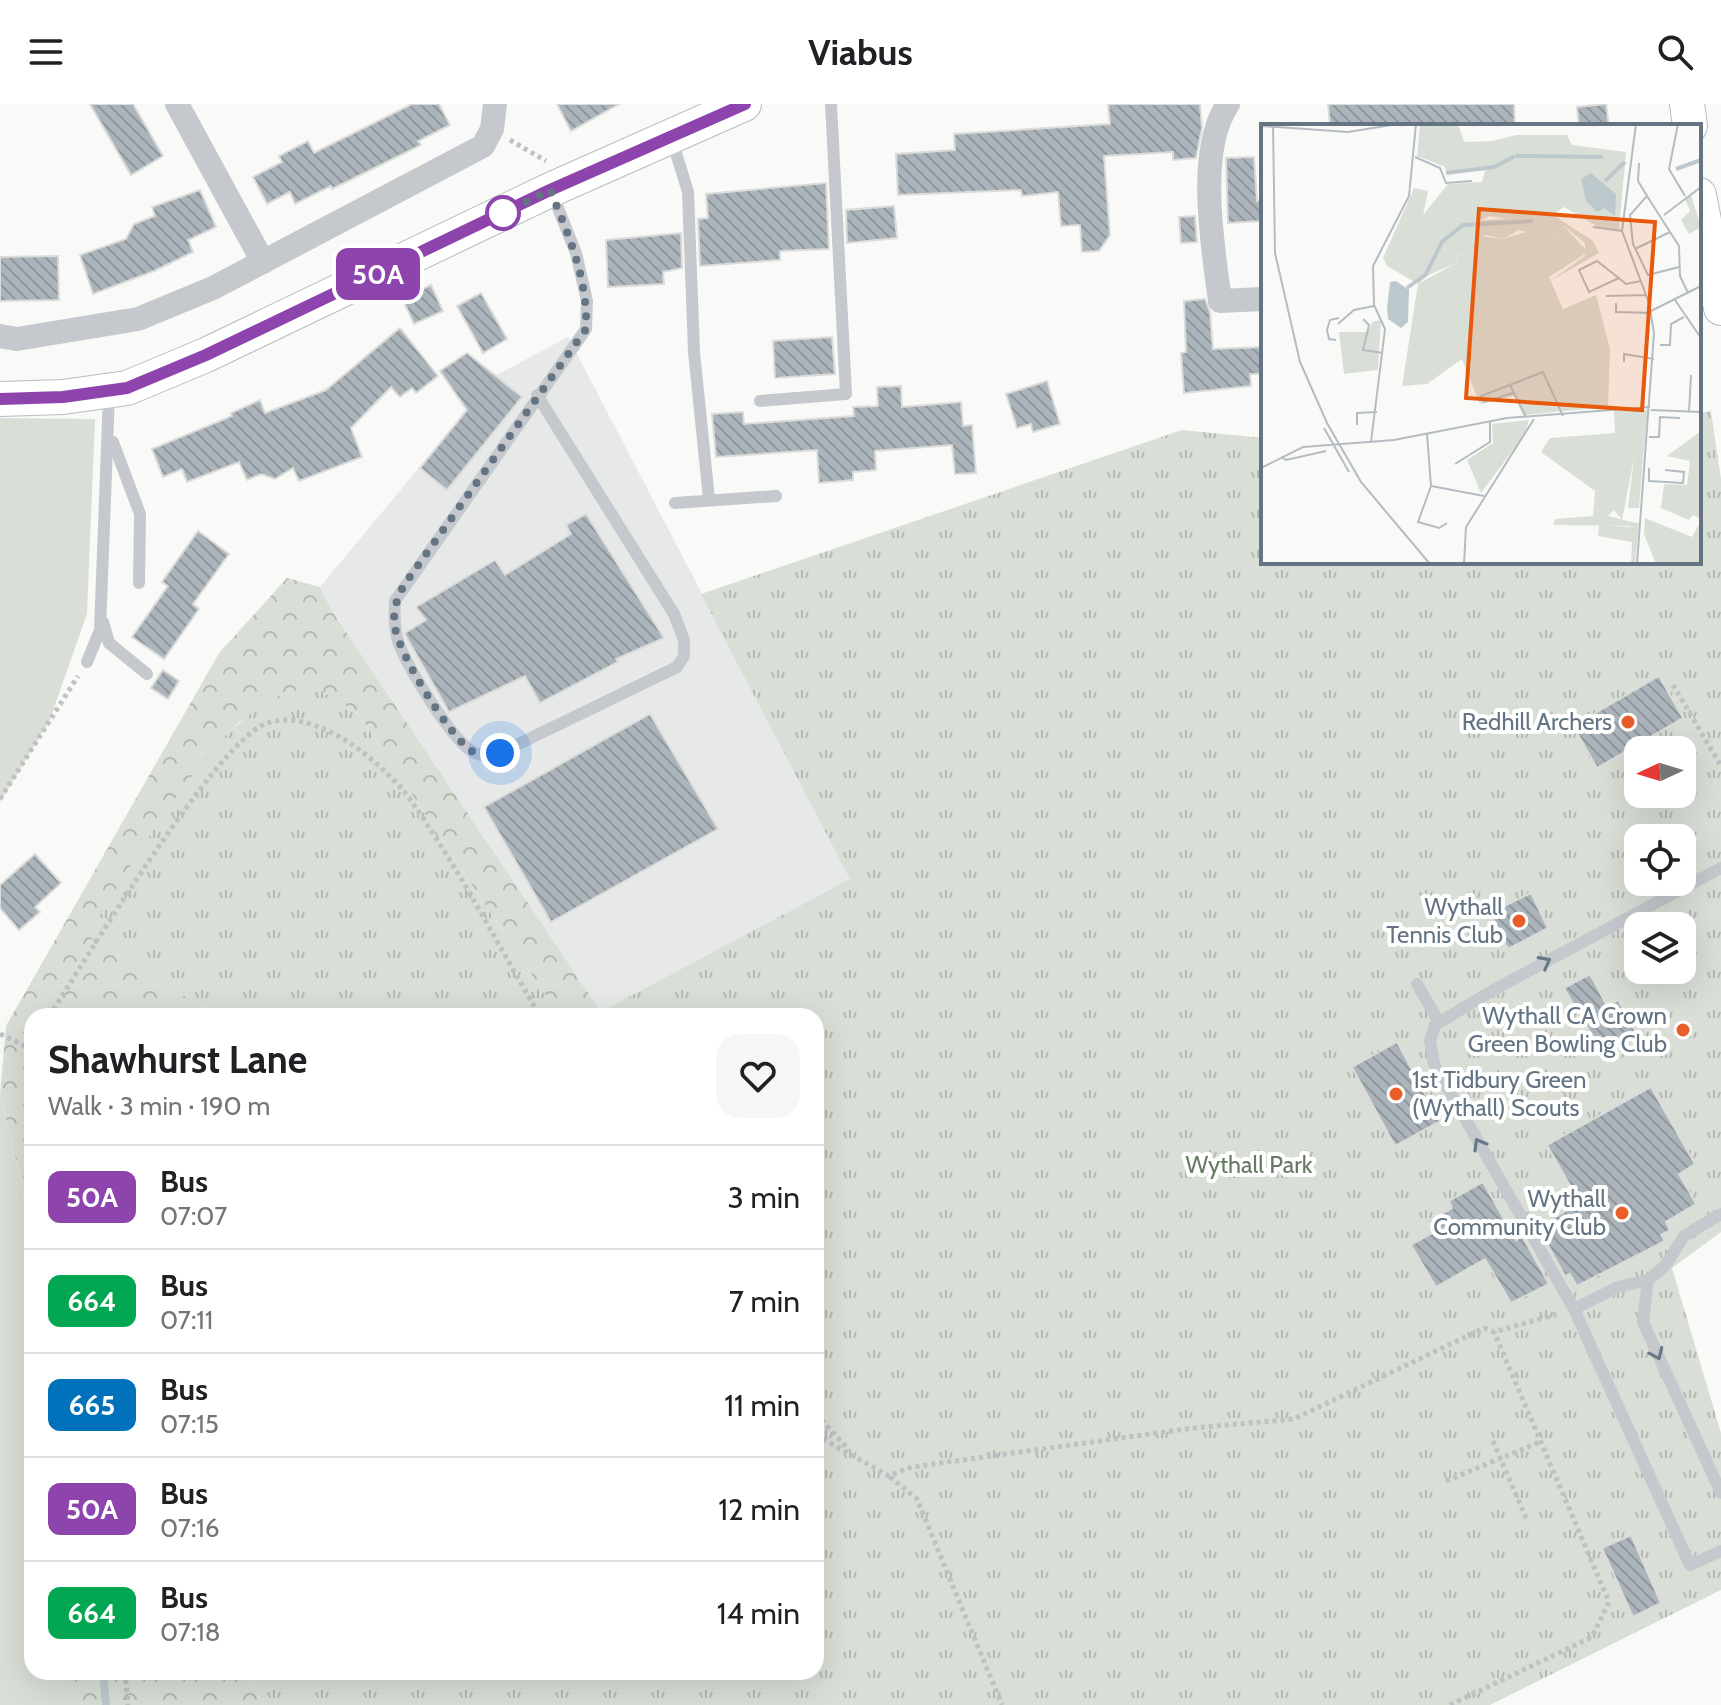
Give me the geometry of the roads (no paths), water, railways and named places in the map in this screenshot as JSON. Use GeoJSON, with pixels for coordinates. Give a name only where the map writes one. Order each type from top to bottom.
{"type":"FeatureCollection","features":[{"type":"Feature","properties":{"kind":"street"},"geometry":{"type":"LineString","coordinates":[[177,104],[263,262]]}},
{"type":"Feature","properties":{"kind":"street"},"geometry":{"type":"LineString","coordinates":[[0,336],[17,339],[138,319],[213,288],[483,146],[492,129],[495,104]]}},
{"type":"Feature","properties":{"kind":"street"},"geometry":{"type":"LineString","coordinates":[[0,399],[127,388],[206,355],[564,184],[744,104]]}},
{"type":"Feature","properties":{"kind":"street"},"geometry":{"type":"LineString","coordinates":[[1228,104],[1209,168],[1211,234],[1220,301],[1261,299]]}},
{"type":"Feature","properties":{"kind":"street"},"geometry":{"type":"LineString","coordinates":[[1687,104],[1690,124]]}},
{"type":"Feature","properties":{"kind":"street"},"geometry":{"type":"LineString","coordinates":[[1701,205],[1721,308]]}},
{"type":"Feature","properties":{"kind":"lane"},"geometry":{"type":"LineString","coordinates":[[760,401],[846,394],[831,104]]}},
{"type":"Feature","properties":{"kind":"lane"},"geometry":{"type":"LineString","coordinates":[[671,137],[688,192],[694,352],[709,499]]}},
{"type":"Feature","properties":{"kind":"lane"},"geometry":{"type":"LineString","coordinates":[[537,395],[657,582],[684,640],[684,656],[677,667],[500,753],[487,756],[472,752],[462,742],[430,698],[400,646],[394,624],[395,601],[537,395],[586,329],[587,301],[564,184]]}},
{"type":"Feature","properties":{"kind":"lane"},"geometry":{"type":"LineString","coordinates":[[87,662],[100,630],[110,431],[109,391]]}},
{"type":"Feature","properties":{"kind":"lane"},"geometry":{"type":"LineString","coordinates":[[110,431],[140,514],[139,583]]}},
{"type":"Feature","properties":{"kind":"lane"},"geometry":{"type":"LineString","coordinates":[[675,503],[776,496]]}},
{"type":"Feature","properties":{"kind":"lane"},"geometry":{"type":"LineString","coordinates":[[100,615],[109,643],[147,674]]}},
{"type":"Feature","properties":{"kind":"lane"},"geometry":{"type":"LineString","coordinates":[[1721,868],[1439,1022],[1430,1041],[1434,1064],[1574,1309],[1690,1565],[1721,1551]]}},
{"type":"Feature","properties":{"kind":"lane"},"geometry":{"type":"LineString","coordinates":[[1417,984],[1439,1022]]}},
{"type":"Feature","properties":{"kind":"lane"},"geometry":{"type":"LineString","coordinates":[[1574,1309],[1618,1287],[1648,1280],[1665,1266],[1684,1236],[1721,1214]]}},
{"type":"Feature","properties":{"kind":"lane"},"geometry":{"type":"LineString","coordinates":[[1648,1280],[1643,1322],[1721,1493]]}},
{"type":"Feature","properties":{"kind":"waterway"},"geometry":{"type":"LineString","coordinates":[[104,1680],[106,1705]]}},
{"type":"Feature","properties":{"kind":"place","name":"Redhill Archers"},"geometry":{"type":"Point","coordinates":[1628,722]}},
{"type":"Feature","properties":{"kind":"place","name":"Wythall Tennis Club"},"geometry":{"type":"Point","coordinates":[1519,921]}},
{"type":"Feature","properties":{"kind":"place","name":"Wythall CA Crown Green Bowling Club"},"geometry":{"type":"Point","coordinates":[1683,1030]}},
{"type":"Feature","properties":{"kind":"place","name":"1st Tidbury Green (Wythall) Scouts"},"geometry":{"type":"Point","coordinates":[1396,1094]}},
{"type":"Feature","properties":{"kind":"place","name":"Wythall Community Club"},"geometry":{"type":"Point","coordinates":[1622,1213]}},
{"type":"Feature","properties":{"kind":"park label","name":"Wythall Park"},"geometry":{"type":"Point","coordinates":[1249,1165]}}]}
